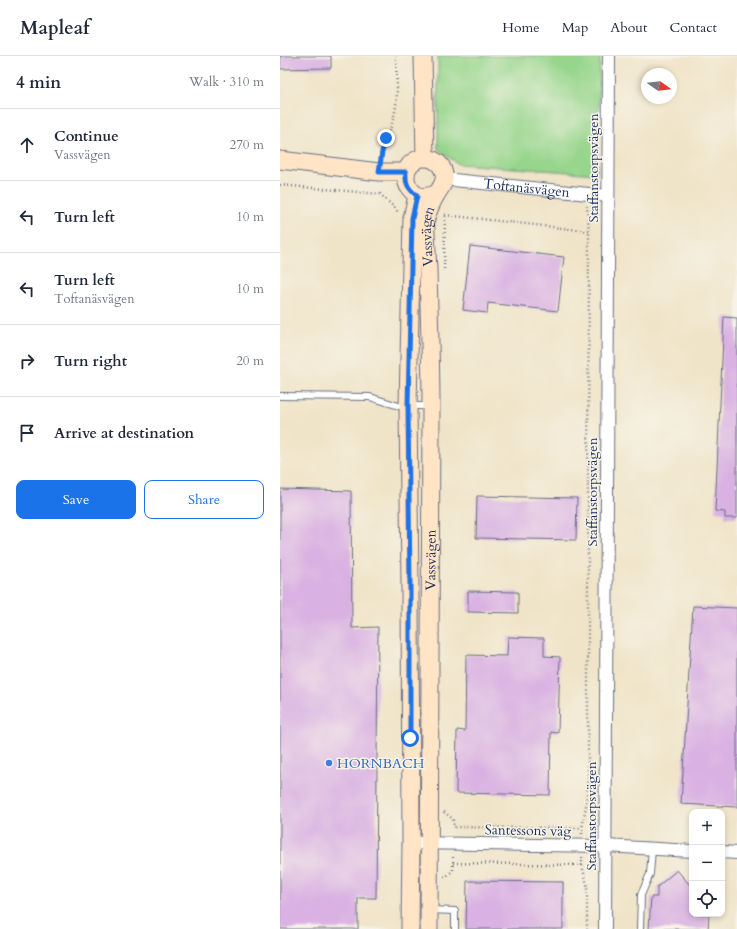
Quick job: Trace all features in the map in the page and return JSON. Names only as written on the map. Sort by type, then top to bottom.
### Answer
[{"type":"street","points":[[423,56],[425,158]]},
{"type":"street","name":"Staffanstorpsvägen","points":[[605,929],[609,56]]},
{"type":"street","points":[[425,158],[433,159],[441,166],[444,172],[443,185],[436,194],[417,196],[408,186],[406,172],[415,160],[425,158]]},
{"type":"street","points":[[280,160],[379,172],[406,172]]},
{"type":"street","name":"Toftanäsvägen","points":[[444,179],[608,196]]},
{"type":"street","name":"Vassvägen","points":[[429,929],[431,357],[426,218],[436,194]]},
{"type":"street","name":"Vassvägen","points":[[410,929],[411,843],[408,406],[412,218],[417,196]]},
{"type":"street","name":"Santessons väg","points":[[411,843],[606,846],[689,851]]},
{"type":"street","points":[[725,852],[737,853]]},
{"type":"lane","points":[[280,396],[370,397],[399,406],[431,406]]},
{"type":"lane","points":[[640,929],[641,895],[650,874],[652,849]]},
{"type":"lane","points":[[429,910],[455,910],[455,929]]},
{"type":"path","points":[[280,185],[380,194],[379,172],[382,152],[394,117],[397,103],[396,56]]},
{"type":"path","points":[[586,193],[589,231],[588,784],[582,828],[582,865],[588,885],[587,929]]},
{"type":"path","points":[[426,218],[445,215],[589,231]]},
{"type":"path","points":[[429,809],[442,809],[453,819],[454,827],[582,828]]},
{"type":"path","points":[[453,863],[582,865]]},
{"type":"green space","points":[[438,56],[600,56],[597,174],[458,164],[438,149]]},
{"type":"building","points":[[280,56],[331,56],[331,68],[280,69]]},
{"type":"building","points":[[470,246],[564,257],[558,311],[488,303],[487,313],[463,310]]},
{"type":"building","points":[[724,317],[737,318],[737,518],[725,518],[725,512],[715,511]]},
{"type":"building","name":"HORNBACH","points":[[280,489],[351,491],[352,628],[378,627],[376,898],[358,898],[358,929],[280,929]]},
{"type":"building","points":[[477,496],[577,498],[576,540],[476,538]]},
{"type":"building","points":[[468,591],[518,592],[518,613],[468,612]]},
{"type":"building","points":[[693,606],[737,608],[737,807],[681,804]]},
{"type":"building","points":[[508,637],[544,638],[544,656],[560,657],[558,733],[551,732],[550,795],[456,793],[457,730],[465,731],[466,655],[507,656]]},
{"type":"building","points":[[677,870],[689,884],[689,917],[709,917],[708,929],[649,929],[651,897],[657,897],[657,887]]},
{"type":"building","points":[[467,881],[563,882],[563,929],[466,929]]},
{"type":"place","name":"HORNBACH","points":[[329,763]]},
{"type":"route","points":[[386,138],[379,172],[406,172],[408,186],[417,196],[412,218],[408,406],[410,738]]}]
